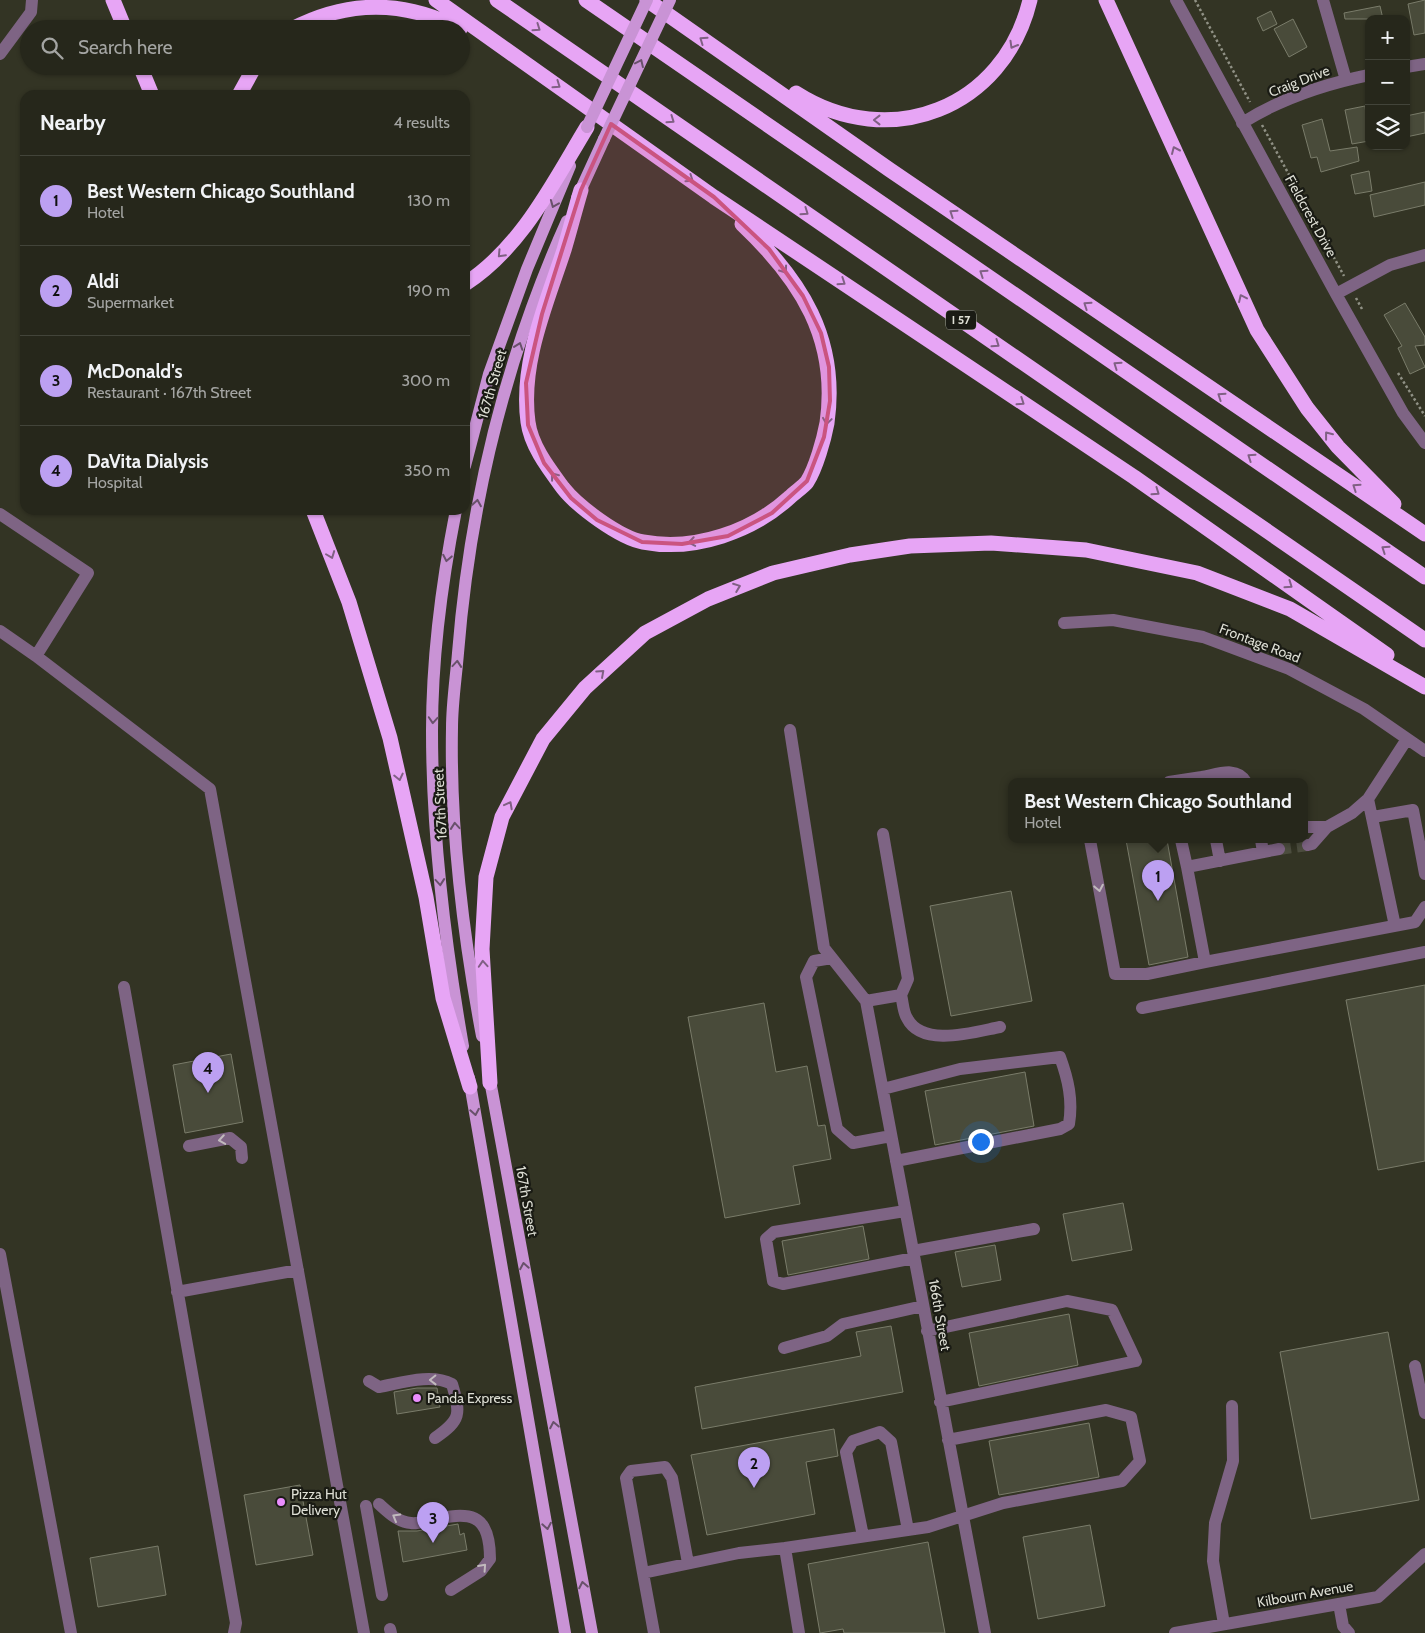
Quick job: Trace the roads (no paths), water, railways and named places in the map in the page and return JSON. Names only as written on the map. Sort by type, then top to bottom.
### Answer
[{"type":"highway","points":[[113,0],[121,20]]},
{"type":"highway","points":[[436,0],[464,20]]},
{"type":"highway","name":"I 57","points":[[497,0],[1425,640]]},
{"type":"highway","points":[[586,0],[1425,577]]},
{"type":"highway","points":[[647,0],[743,68],[1425,532]]},
{"type":"highway","points":[[743,68],[765,73],[812,103],[849,118],[874,121],[917,116],[948,105],[974,89],[991,74],[1017,39],[1026,18],[1030,0]]},
{"type":"highway","points":[[1106,0],[1250,314],[1278,366],[1338,448],[1386,497],[1425,532]]},
{"type":"highway","points":[[309,20],[328,10],[363,2],[407,4],[436,14],[446,20]]},
{"type":"highway","points":[[470,24],[714,197],[1134,477],[1425,683]]},
{"type":"highway","points":[[470,35],[493,50],[517,57]]},
{"type":"highway","points":[[144,75],[150,90]]},
{"type":"highway","points":[[242,90],[250,75]]},
{"type":"highway","points":[[470,280],[495,260],[512,242],[535,212],[587,127]]},
{"type":"highway","points":[[581,190],[542,314],[526,383],[528,425],[544,463],[571,498],[597,520],[642,542],[682,544],[728,536],[772,513],[807,482],[824,437],[830,401],[829,368],[821,333],[803,296],[769,249],[714,197]]},
{"type":"highway","points":[[315,515],[349,602],[390,738],[426,897],[443,998],[470,1087]]},
{"type":"highway","points":[[490,1082],[482,949],[485,886],[502,817],[543,739],[585,688],[645,633],[708,599],[773,573],[850,555],[910,546],[991,543],[1086,550],[1197,573],[1290,609],[1425,687]]},
{"type":"main road","name":"167th Street","points":[[470,447],[489,374],[531,261],[587,127],[647,0]]},
{"type":"main road","name":"167th Street","points":[[592,1633],[490,1082],[461,904],[454,812],[452,727],[464,586],[481,480],[508,377],[545,271],[604,139],[670,0]]},
{"type":"main road","name":"167th Street","points":[[455,515],[442,584],[432,730],[435,818],[442,904],[470,1087],[566,1633]]},
{"type":"street","points":[[25,20],[31,12],[32,0]]},
{"type":"street","name":"Fieldcrest Drive","points":[[1176,0],[1336,294],[1403,413],[1425,444]]},
{"type":"street","points":[[1323,0],[1346,80]]},
{"type":"street","points":[[0,54],[20,27]]},
{"type":"street","points":[[1410,66],[1425,64]]},
{"type":"street","name":"Craig Drive","points":[[1242,123],[1256,114],[1298,95],[1365,76]]},
{"type":"street","points":[[1336,294],[1390,264],[1425,255]]},
{"type":"street","points":[[0,514],[88,573],[36,656]]},
{"type":"street","name":"Frontage Road","points":[[1064,623],[1113,620],[1203,637],[1290,669],[1364,709],[1425,751]]},
{"type":"street","points":[[0,631],[36,656],[210,789],[364,1633]]},
{"type":"street","points":[[790,730],[824,948],[866,1001],[901,995]]},
{"type":"street","points":[[1308,845],[1312,844],[1327,827],[1352,813],[1368,799],[1407,739]]},
{"type":"street","points":[[1207,778],[1233,772],[1242,775],[1244,778]]},
{"type":"street","points":[[1368,799],[1395,926]]},
{"type":"street","points":[[1373,817],[1413,810],[1425,874]]},
{"type":"street","points":[[1308,827],[1327,827]]},
{"type":"street","points":[[883,834],[908,967],[908,979],[901,995],[906,1018],[917,1031],[944,1037],[1000,1027]]},
{"type":"street","points":[[1091,843],[1115,974],[1147,974],[1415,922],[1425,907]]},
{"type":"street","points":[[1182,843],[1205,962]]},
{"type":"street","points":[[1217,843],[1220,860]]},
{"type":"street","points":[[1187,867],[1269,846]]},
{"type":"street","points":[[1142,1008],[1425,952]]},
{"type":"street","points":[[832,958],[814,961],[806,977],[837,1129],[853,1143],[891,1136]]},
{"type":"street","points":[[124,987],[236,1623],[234,1633]]},
{"type":"street","name":"166th Street","points":[[866,1001],[985,1633]]},
{"type":"street","points":[[883,1089],[960,1069],[1060,1056],[1068,1080],[1072,1107],[1069,1124],[1060,1128],[896,1161]]},
{"type":"street","points":[[189,1146],[230,1138],[241,1147],[242,1158]]},
{"type":"street","points":[[905,1211],[774,1232],[766,1239],[772,1281],[783,1284],[1034,1228]]},
{"type":"street","points":[[0,1254],[70,1633]]},
{"type":"street","points":[[178,1292],[298,1270]]},
{"type":"street","points":[[927,1331],[1067,1302],[1112,1310],[1136,1361],[940,1402]]},
{"type":"street","points":[[784,1348],[827,1336],[843,1324],[923,1306]]},
{"type":"street","points":[[1415,1366],[1425,1413]]},
{"type":"street","points":[[369,1381],[379,1387],[432,1379],[443,1380],[452,1384],[457,1416],[452,1426],[435,1438]]},
{"type":"street","points":[[1224,1624],[1213,1561],[1215,1523],[1234,1461],[1232,1406]]},
{"type":"street","points":[[643,1573],[739,1553],[928,1527],[962,1518],[1003,1503],[1122,1481],[1140,1461],[1131,1418],[1106,1410],[948,1440]]},
{"type":"street","points":[[863,1536],[846,1452],[853,1441],[880,1432],[891,1442],[908,1530]]},
{"type":"street","points":[[654,1633],[627,1494],[626,1478],[632,1471],[665,1467],[672,1478],[688,1563]]},
{"type":"street","points":[[379,1504],[396,1519],[412,1524],[457,1515],[474,1516],[482,1522],[486,1531],[490,1559],[481,1571],[451,1590]]},
{"type":"street","points":[[366,1506],[382,1595]]},
{"type":"street","points":[[785,1548],[799,1633]]},
{"type":"street","name":"Kilbourn Avenue","points":[[1175,1633],[1378,1597],[1425,1554]]},
{"type":"street","points":[[1339,1604],[1343,1626],[1348,1633]]},
{"type":"tunnel","points":[[1279,849],[1308,845]]},
{"type":"place","name":"Best Western Chicago Southland","points":[[1158,901]]},
{"type":"place","name":"DaVita Dialysis","points":[[208,1093]]},
{"type":"place","name":"Panda Express","points":[[417,1398]]},
{"type":"place","name":"Aldi","points":[[754,1488]]},
{"type":"place","name":"Pizza Hut Delivery","points":[[281,1502]]},
{"type":"place","name":"McDonald's","points":[[433,1543]]}]
